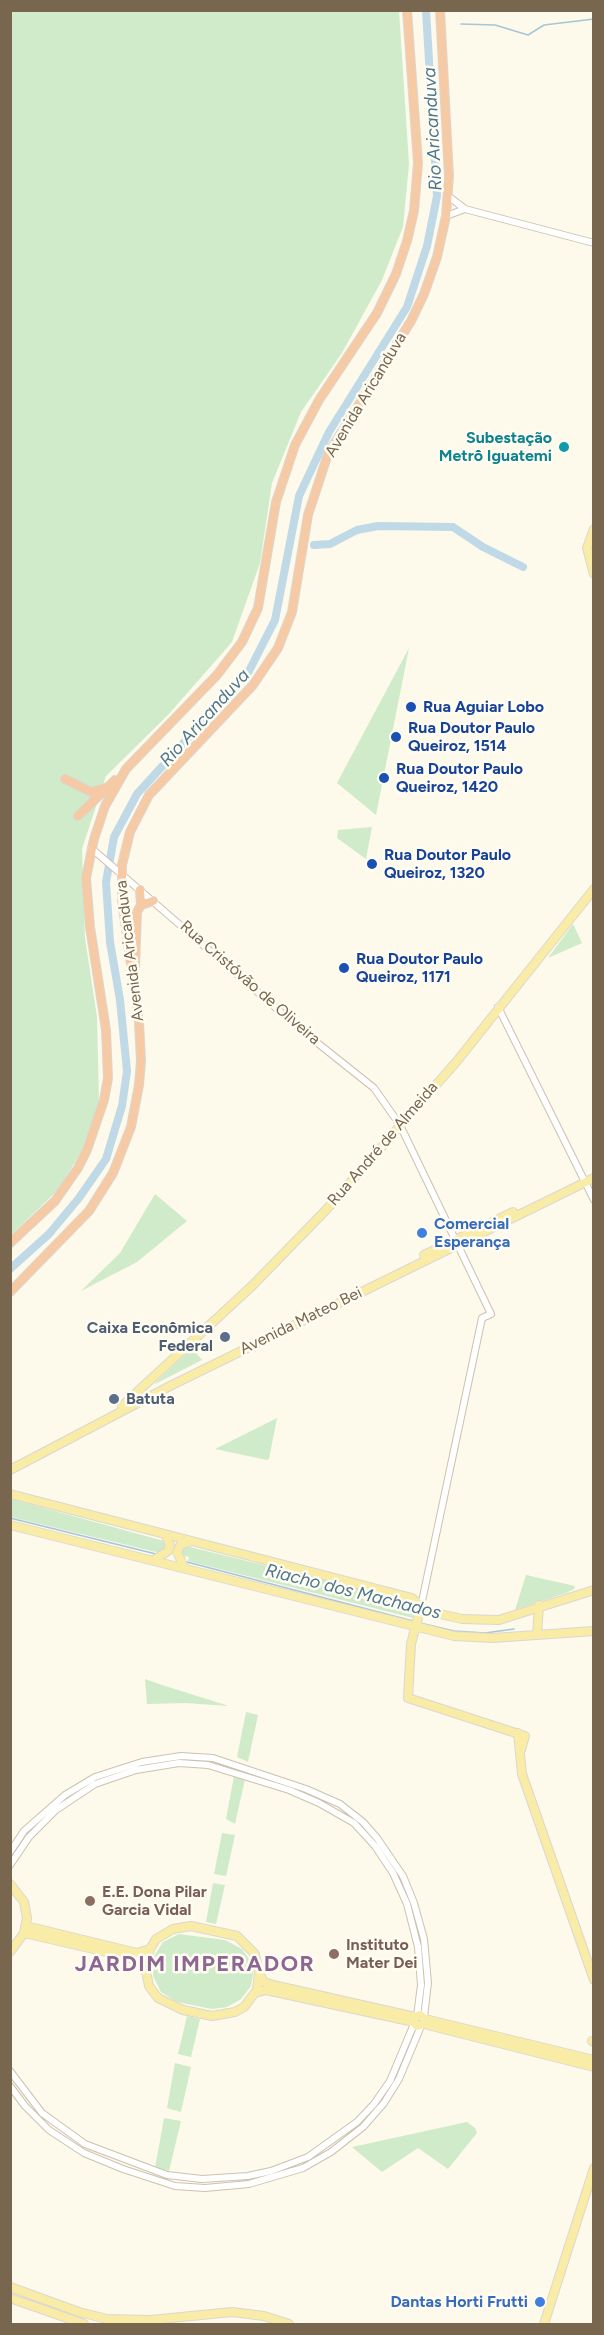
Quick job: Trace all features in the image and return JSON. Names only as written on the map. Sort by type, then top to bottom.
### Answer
[{"type":"highway","name":"Avenida Aricanduva","points":[[10,1244],[55,1201],[78,1168],[87,1150],[104,1100],[108,1078],[106,1030],[87,904],[86,878],[105,807],[126,769],[217,675],[242,642],[258,608],[276,502],[295,445],[319,400],[377,313],[396,274],[414,212],[418,163],[407,10]]},
{"type":"highway","name":"Avenida Aricanduva","points":[[10,1292],[89,1211],[121,1156],[131,1127],[140,1085],[140,1040],[125,934],[121,874],[130,832],[149,795],[253,685],[278,648],[292,612],[308,515],[328,454],[411,321],[424,294],[437,257],[446,216],[450,150],[440,10]]},
{"type":"highway","points":[[78,816],[126,769]]},
{"type":"highway","points":[[65,779],[91,792],[108,787]]},
{"type":"highway","points":[[134,988],[136,916],[141,905],[140,890]]},
{"type":"highway","points":[[141,905],[153,901]]},
{"type":"main road","points":[[594,529],[587,548],[594,574]]},
{"type":"main road","name":"Rua André de Almeida","points":[[122,1406],[261,1277],[326,1209],[457,1061],[594,889]]},
{"type":"main road","name":"Avenida Mateo Bei","points":[[10,1470],[147,1396],[584,1181],[594,1174]]},
{"type":"main road","name":"Avenida Mateo Bei","points":[[584,1181],[594,1178]]},
{"type":"main road","points":[[147,1396],[151,1379]]},
{"type":"main road","name":"Avenida Mateo Bei","points":[[10,1465],[122,1406],[147,1396]]},
{"type":"main road","points":[[12,1494],[412,1598],[418,1617],[411,1644],[408,1698],[522,1734],[520,1765],[594,1980]]},
{"type":"main road","points":[[10,1525],[184,1567],[418,1617],[454,1636],[493,1638],[594,1631]]},
{"type":"main road","points":[[154,1560],[168,1551],[170,1546],[166,1535]]},
{"type":"main road","points":[[184,1567],[178,1559],[178,1549],[182,1543],[190,1542]]},
{"type":"main road","points":[[418,1617],[431,1612],[482,1621],[499,1620],[539,1605],[594,1590]]},
{"type":"main road","points":[[537,1635],[539,1605]]},
{"type":"main road","points":[[10,1884],[24,1902],[25,1930],[10,1952]]},
{"type":"main road","points":[[259,1973],[255,1993],[244,2007],[236,2012],[216,2016],[176,2008],[158,1998],[149,1986],[146,1971],[150,1949],[164,1933],[180,1927],[227,1932],[237,1936],[252,1949],[264,1982],[594,2067]]},
{"type":"main road","points":[[25,1930],[137,1953],[150,1949]]},
{"type":"main road","points":[[25,1930],[128,1957],[138,1961],[146,1971]]},
{"type":"main road","points":[[255,1993],[266,1990],[594,2060]]},
{"type":"main road","points":[[544,2325],[594,2168]]},
{"type":"main road","points":[[10,2287],[79,2312],[107,2319],[178,2321],[210,2313],[251,2313],[289,2325]]},
{"type":"main road","points":[[10,2298],[84,2325]]},
{"type":"street","points":[[448,196],[465,209],[594,243]]},
{"type":"street","points":[[446,216],[465,209]]},
{"type":"street","name":"Rua Cristóvão de Oliveira","points":[[94,850],[305,1033],[366,1080],[382,1098],[400,1125],[491,1314],[482,1318],[418,1617]]},
{"type":"street","points":[[498,1007],[594,1200]]},
{"type":"street","points":[[10,1852],[24,1831],[64,1795],[95,1777],[142,1762],[181,1756],[213,1758],[306,1789],[340,1804],[363,1822],[403,1876],[414,1903],[424,1939],[428,1983],[405,2067],[384,2103],[363,2127],[331,2152],[303,2168],[276,2178],[237,2186],[201,2187],[175,2186],[149,2178],[84,2153],[68,2143],[35,2118],[10,2086]]},
{"type":"street","points":[[10,1865],[29,1837],[56,1810],[95,1784],[136,1770],[179,1763],[208,1765],[289,1790],[320,1803],[354,1823],[375,1846],[393,1872],[407,1904],[418,1947],[421,1984],[419,2021],[396,2070],[374,2104],[345,2133],[321,2149],[281,2168],[248,2176],[202,2179],[172,2175],[131,2163],[78,2140],[42,2113],[10,2071]]},
{"type":"street","points":[[172,2175],[175,2186]]},
{"type":"street","points":[[200,2196],[201,2187]]},
{"type":"green space","points":[[11,11],[399,11],[409,164],[403,227],[382,280],[342,353],[301,412],[272,483],[260,563],[232,642],[168,715],[106,776],[82,849],[85,938],[97,1017],[99,1103],[81,1152],[59,1189],[11,1235]]},
{"type":"green space","points":[[409,648],[376,815],[337,783]]},
{"type":"green space","points":[[372,827],[366,859],[337,838],[338,830]]},
{"type":"green space","points":[[573,924],[582,943],[548,958]]},
{"type":"green space","points":[[155,1194],[187,1221],[137,1262],[81,1291],[120,1253]]},
{"type":"green space","points":[[192,1348],[202,1360],[155,1384],[155,1383]]},
{"type":"green space","points":[[277,1418],[267,1460],[215,1449]]},
{"type":"green space","points":[[11,1499],[164,1541],[167,1545],[164,1554],[11,1517]]},
{"type":"green space","points":[[186,1546],[414,1602],[416,1608],[413,1618],[188,1561],[189,1557],[179,1555],[182,1547]]},
{"type":"green space","points":[[526,1575],[575,1586],[566,1593],[515,1610]]},
{"type":"green space","points":[[145,1679],[229,1706],[185,1703],[147,1704]]},
{"type":"green space","points":[[246,1712],[258,1715],[248,1762],[237,1757]]},
{"type":"green space","points":[[234,1776],[245,1779],[235,1824],[226,1819]]},
{"type":"green space","points":[[222,1833],[235,1835],[226,1876],[214,1874]]},
{"type":"green space","points":[[213,1883],[225,1885],[216,1924],[206,1922]]},
{"type":"green space","points":[[179,1934],[225,1940],[242,1949],[251,1962],[253,1974],[251,1986],[241,1999],[227,2007],[212,2009],[177,2002],[161,1992],[153,1976],[154,1956],[163,1942]]},
{"type":"green space","points":[[187,2016],[200,2019],[191,2057],[178,2054]]},
{"type":"green space","points":[[175,2063],[191,2067],[181,2112],[167,2108]]},
{"type":"green space","points":[[164,2118],[181,2121],[169,2171],[155,2168]]},
{"type":"green space","points":[[467,2122],[475,2128],[477,2133],[448,2169],[418,2148],[382,2172],[352,2147]]},
{"type":"waterway","name":"Rio Aricanduva","points":[[10,1269],[49,1234],[79,1198],[106,1159],[122,1106],[127,1071],[120,1000],[110,942],[106,882],[114,837],[137,794],[249,671],[275,620],[299,496],[329,432],[407,307],[427,246],[437,196],[426,10]]},
{"type":"waterway","points":[[461,24],[495,25],[528,35],[544,25],[594,19]]},
{"type":"waterway","points":[[314,545],[330,544],[357,530],[378,526],[453,527],[483,547],[523,567]]},
{"type":"waterway","name":"Riacho dos Machados","points":[[10,1518],[156,1554]]},
{"type":"waterway","name":"Riacho dos Machados","points":[[187,1562],[413,1621]]},
{"type":"waterway","name":"Riacho dos Machados","points":[[420,1623],[454,1631],[485,1633],[514,1629]]},
{"type":"place","name":"Subestação Metrô Iguatemi","points":[[564,447]]},
{"type":"place","name":"Rua Aguiar Lobo","points":[[411,707]]},
{"type":"place","name":"Rua Doutor Paulo Queiroz, 1514","points":[[396,737]]},
{"type":"place","name":"Rua Doutor Paulo Queiroz, 1420","points":[[384,778]]},
{"type":"place","name":"Rua Doutor Paulo Queiroz, 1320","points":[[372,864]]},
{"type":"place","name":"Rua Doutor Paulo Queiroz, 1171","points":[[344,968]]},
{"type":"place","name":"Comercial Esperança","points":[[422,1233]]},
{"type":"place","name":"Caixa Econômica Federal","points":[[225,1337]]},
{"type":"place","name":"Batuta","points":[[114,1399]]},
{"type":"place","name":"E.E. Dona Pilar Garcia Vidal","points":[[90,1901]]},
{"type":"place","name":"Instituto Mater Dei","points":[[334,1954]]},
{"type":"place","name":"Dantas Horti Frutti","points":[[540,2302]]},
{"type":"district","name":"JARDIM IMPERADOR","points":[[195,1965]]}]
